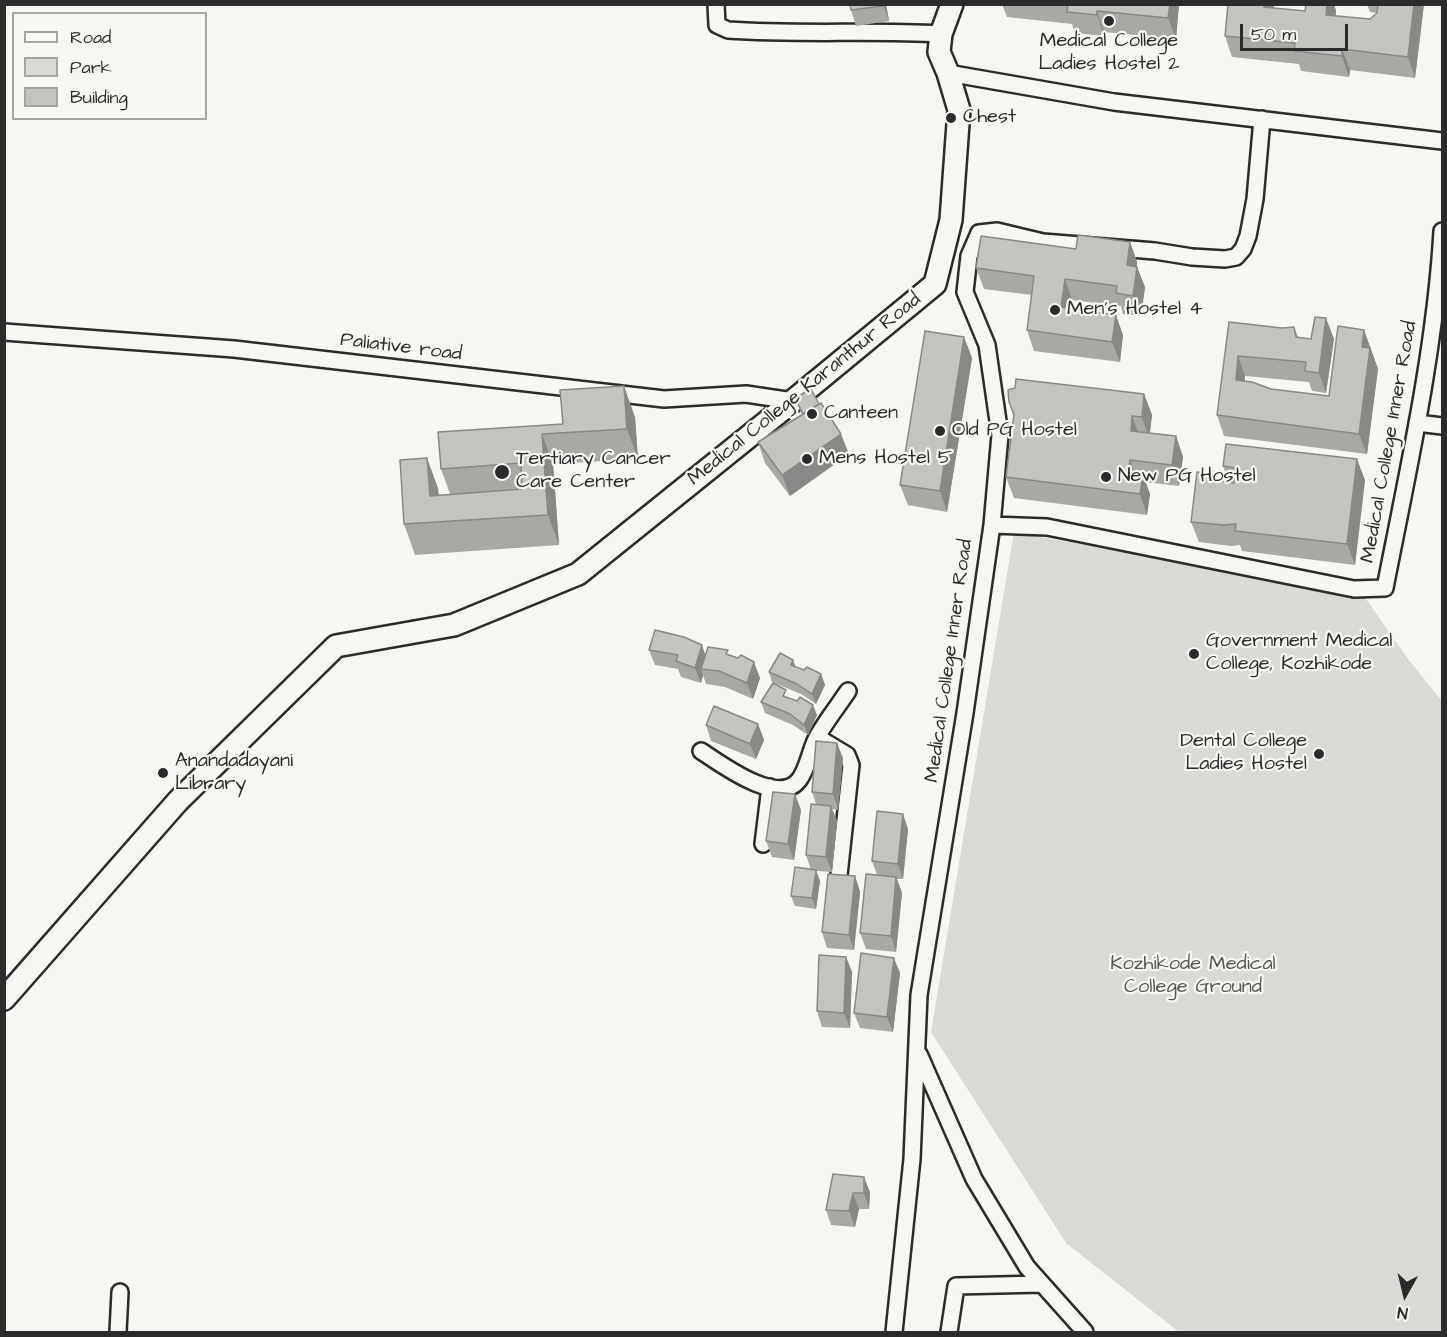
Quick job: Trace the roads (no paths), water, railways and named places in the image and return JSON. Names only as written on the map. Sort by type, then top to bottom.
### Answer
[{"type":"main road","name":"Medical College Karanthur Road","points":[[4,999],[178,801],[336,646],[454,625],[578,574],[935,284],[951,220],[959,111],[939,52],[940,34],[952,4]]},
{"type":"street","points":[[716,4],[717,25],[728,30],[890,31],[940,34]]},
{"type":"street","points":[[948,74],[1071,96],[1443,141]]},
{"type":"street","points":[[992,525],[1000,435],[987,345],[965,292],[969,256],[979,233],[997,231],[1042,242],[1155,250],[1192,257],[1225,259],[1236,257],[1243,249],[1248,236],[1256,199],[1262,119]]},
{"type":"street","name":"Medical College Inner Road","points":[[1085,1332],[1027,1267],[974,1179],[916,1048],[919,995],[929,926],[965,713],[992,525],[1047,527],[1354,589],[1385,588],[1417,423],[1441,276],[1443,231]]},
{"type":"street","name":"Paliative road","points":[[4,332],[234,349],[664,399],[746,394],[793,401]]},
{"type":"street","points":[[1417,423],[1443,426]]},
{"type":"street","points":[[700,751],[741,777],[778,789],[793,787],[801,778],[817,738],[848,691]]},
{"type":"street","points":[[817,738],[847,755],[851,765],[839,875]]},
{"type":"street","points":[[763,844],[770,787]]},
{"type":"street","points":[[894,1332],[912,1159],[916,1048]]},
{"type":"street","points":[[949,1332],[956,1286],[1041,1284]]},
{"type":"street","points":[[118,1332],[120,1292]]},
{"type":"place","name":"Medical College Ladies Hostel 2","points":[[1109,21]]},
{"type":"place","name":"Chest","points":[[951,118]]},
{"type":"place","name":"Men's Hostel 4","points":[[1055,310]]},
{"type":"place","name":"Canteen","points":[[812,414]]},
{"type":"place","name":"Old PG Hostel","points":[[940,431]]},
{"type":"place","name":"Mens Hostel 5","points":[[807,459]]},
{"type":"place","name":"Tertiary Cancer Care Center","points":[[502,472]]},
{"type":"place","name":"New PG Hostel","points":[[1106,477]]},
{"type":"place","name":"Government Medical College, Kozhikode","points":[[1194,654]]},
{"type":"place","name":"Dental College Ladies Hostel","points":[[1319,754]]},
{"type":"place","name":"Anandadayani Library","points":[[163,773]]},
{"type":"park label","name":"Kozhikode Medical College Ground","points":[[1193,976]]}]
